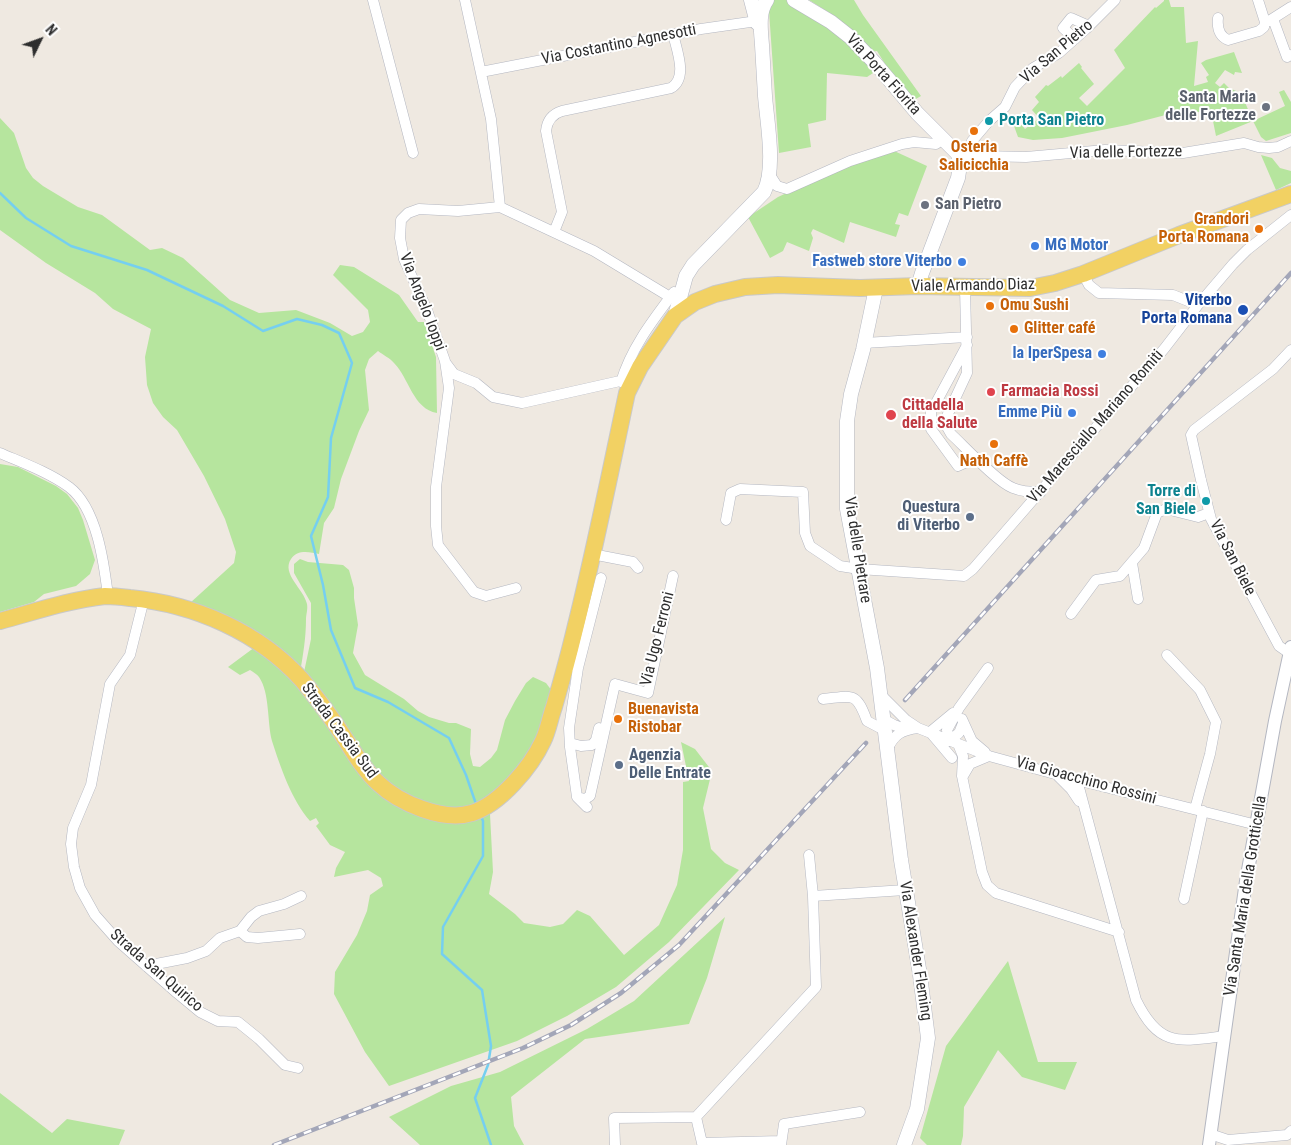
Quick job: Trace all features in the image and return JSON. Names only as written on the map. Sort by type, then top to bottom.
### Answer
[{"type":"main road","points":[[751,0],[761,38]]},
{"type":"main road","points":[[675,316],[686,276],[693,265],[764,192],[770,175],[761,38],[761,11],[767,0]]},
{"type":"main road","name":"Via Porta Fiorita","points":[[794,0],[831,22],[850,37],[875,63],[916,113],[943,139],[963,154]]},
{"type":"main road","points":[[918,286],[958,178],[963,154]]},
{"type":"main road","name":"Viale Armando Diaz","points":[[675,316],[695,302],[715,294],[762,285],[876,288],[918,286],[1030,288],[1055,283],[1083,274],[1179,235],[1291,194]]},
{"type":"main road","points":[[686,276],[690,286],[697,292],[706,295],[715,294]]},
{"type":"main road","name":"Via delle Pietrare","points":[[876,288],[851,394],[847,421],[847,509],[881,695],[887,753]]},
{"type":"main road","name":"Strada Cassia Sud","points":[[0,621],[85,599],[108,596],[144,599],[171,604],[235,628],[279,658],[301,680],[340,730],[367,772],[379,785],[411,805],[426,810],[454,815],[470,814],[485,806],[525,772],[544,739],[572,666],[626,384],[675,316]]},
{"type":"main road","name":"Via Alexander Fleming","points":[[887,753],[905,890],[920,975],[928,1038],[917,1108],[904,1145]]},
{"type":"street","points":[[373,0],[413,153]]},
{"type":"street","points":[[465,0],[491,120],[500,207],[594,251],[670,297]]},
{"type":"street","name":"Via San Pietro","points":[[963,154],[989,121],[1005,107],[1015,87],[1033,68],[1059,53],[1115,0]]},
{"type":"street","points":[[1258,0],[1287,57],[1291,55]]},
{"type":"street","points":[[1218,18],[1217,25],[1223,38],[1228,40],[1259,31],[1269,20],[1291,8]]},
{"type":"street","points":[[1075,39],[1063,28],[1071,18],[1089,26]]},
{"type":"street","name":"Via Costantino Agnesotti","points":[[481,72],[674,34],[757,21]]},
{"type":"street","points":[[554,232],[562,212],[546,131],[550,119],[562,111],[671,88],[676,85],[680,79],[681,72],[674,34]]},
{"type":"street","points":[[770,175],[777,186],[787,189],[850,161],[902,144],[914,142],[936,144],[943,139]]},
{"type":"street","name":"Via delle Fortezze","points":[[963,154],[1026,157],[1105,150],[1183,152],[1244,144],[1269,148],[1278,147],[1291,141]]},
{"type":"street","name":"Via Angelo Ioppi","points":[[500,207],[458,211],[419,209],[408,213],[401,220],[400,238],[404,259],[427,310],[444,361],[449,388],[436,487],[438,546],[474,592],[486,596],[516,588]]},
{"type":"street","name":"Via Maresciallo Mariano Romiti","points":[[859,570],[964,576],[973,569],[1164,349],[1198,305],[1247,250],[1291,215]]},
{"type":"street","points":[[1083,274],[1088,285],[1099,293],[1174,295],[1198,305]]},
{"type":"street","points":[[444,361],[454,374],[476,383],[493,397],[522,403],[626,384],[634,349],[686,276]]},
{"type":"street","points":[[965,288],[968,373],[947,416],[947,427],[951,434],[976,458],[1011,488],[1022,491],[1041,492]]},
{"type":"street","points":[[864,343],[967,341]]},
{"type":"street","points":[[967,341],[930,412],[931,429],[958,466],[976,458]]},
{"type":"street","name":"Via San Biele","points":[[1290,650],[1279,646],[1211,519],[1191,435],[1194,430],[1272,369],[1291,350]]},
{"type":"street","points":[[0,453],[50,475],[70,488],[84,505],[96,536],[104,568],[108,596]]},
{"type":"street","points":[[726,520],[731,493],[740,489],[803,492],[805,533],[810,546],[840,566],[859,570]]},
{"type":"street","points":[[1071,614],[1096,580],[1120,576],[1132,563],[1144,548],[1157,513],[1166,509],[1198,517],[1210,513]]},
{"type":"street","points":[[592,554],[632,562],[638,568]]},
{"type":"street","points":[[1132,563],[1138,599]]},
{"type":"street","name":"Via Ugo Ferroni","points":[[577,797],[585,799],[590,796],[615,684],[648,692],[673,576]]},
{"type":"street","points":[[587,807],[577,797],[570,742],[572,666],[602,578]]},
{"type":"street","name":"Strada San Quirico","points":[[144,599],[130,655],[110,684],[91,785],[73,828],[71,844],[74,868],[80,888],[96,915],[118,941],[176,993],[200,1012],[218,1021],[238,1022],[259,1039],[284,1065],[298,1068]]},
{"type":"street","name":"Via Santa Maria della Grotticella","points":[[1210,1140],[1246,881],[1287,681],[1290,650]]},
{"type":"street","points":[[1167,655],[1200,690],[1216,722],[1184,899]]},
{"type":"street","points":[[988,668],[959,708],[947,730],[963,756],[962,776],[982,872],[987,885],[996,893],[1119,932]]},
{"type":"street","points":[[881,695],[906,725]]},
{"type":"street","points":[[823,699],[856,698],[867,721],[906,725]]},
{"type":"street","points":[[570,742],[582,746],[592,745],[596,740],[605,700]]},
{"type":"street","points":[[959,708],[963,723],[972,740],[989,756],[970,764],[962,776]]},
{"type":"street","points":[[959,708],[930,732],[952,758],[962,776]]},
{"type":"street","points":[[952,758],[953,742],[963,723]]},
{"type":"street","points":[[887,753],[891,740],[906,725]]},
{"type":"street","name":"Via Gioacchino Rossini","points":[[906,725],[930,732],[989,756],[1056,774],[1074,785],[1099,786],[1257,824]]},
{"type":"street","points":[[1074,785],[1083,806],[1119,932],[1136,1000],[1145,1018],[1157,1030],[1171,1039],[1185,1041],[1224,1036]]},
{"type":"street","points":[[1083,806],[1085,799],[1099,786]]},
{"type":"street","points":[[615,1145],[614,1118],[696,1116],[816,987],[813,896],[809,855]]},
{"type":"street","points":[[813,896],[905,890]]},
{"type":"street","points":[[146,966],[187,958],[206,951],[220,938],[240,931],[251,917],[259,912],[284,904],[300,896]]},
{"type":"street","points":[[240,931],[247,937],[258,938],[300,934]]},
{"type":"street","points":[[696,1116],[702,1143],[781,1143],[784,1124],[860,1112]]},
{"type":"street","points":[[1210,1140],[1287,1135],[1291,1131]]},
{"type":"street","points":[[1210,1140],[1219,1145]]},
{"type":"green space","points":[[773,0],[786,0],[829,25],[876,71],[867,77],[827,73],[826,120],[808,124],[811,147],[779,153],[769,11]]},
{"type":"green space","points":[[809,0],[854,0],[921,96],[914,100],[890,72],[877,51],[872,52],[836,17]]},
{"type":"green space","points":[[1164,0],[1169,0],[1171,7],[1184,7],[1186,43],[1198,41],[1194,86],[1208,82],[1206,77],[1209,75],[1201,63],[1234,52],[1242,73],[1235,72],[1234,75],[1225,70],[1215,83],[1220,87],[1224,83],[1229,88],[1241,93],[1253,121],[1216,136],[1211,111],[1181,116],[1181,111],[1127,125],[1062,138],[1033,140],[1018,137],[1014,126],[1019,122],[1025,129],[1039,118],[1032,110],[1039,102],[1035,97],[1046,85],[1048,86],[1061,76],[1062,78],[1079,63],[1094,84],[1079,98],[1087,106],[1125,68],[1114,50]]},
{"type":"green space","points":[[1284,90],[1291,102],[1291,133],[1266,141],[1261,137],[1253,121],[1285,106],[1279,92]]},
{"type":"green space","points":[[0,118],[14,133],[26,168],[33,178],[43,186],[78,207],[102,215],[150,250],[162,248],[183,258],[230,300],[259,313],[296,310],[330,323],[352,336],[363,332],[370,322],[368,310],[333,275],[340,265],[354,267],[399,295],[418,322],[424,322],[436,357],[437,413],[422,406],[399,369],[391,360],[378,351],[369,359],[365,370],[369,410],[341,479],[334,508],[324,523],[319,554],[300,552],[291,559],[289,570],[291,576],[305,598],[307,606],[305,640],[300,673],[190,603],[234,563],[236,552],[225,519],[204,476],[177,430],[163,417],[153,403],[147,385],[145,357],[151,329],[113,309],[95,293],[46,263],[0,230]]},
{"type":"green space","points":[[892,150],[927,166],[908,216],[899,213],[895,224],[900,225],[896,237],[850,222],[844,243],[813,229],[811,233],[813,238],[809,251],[787,242],[783,251],[770,258],[748,217],[778,197],[851,163]]},
{"type":"green space","points":[[1261,155],[1272,158],[1280,168],[1291,171],[1291,183],[1276,190]]},
{"type":"green space","points":[[0,464],[18,467],[56,486],[67,494],[78,508],[95,560],[90,574],[76,586],[44,594],[34,602],[0,612]]},
{"type":"green space","points":[[300,559],[308,562],[343,565],[349,570],[354,588],[358,625],[353,653],[365,675],[429,717],[449,723],[456,723],[471,729],[470,754],[473,766],[480,767],[497,750],[505,720],[526,683],[533,677],[546,683],[552,691],[538,737],[528,755],[507,780],[473,806],[454,808],[426,804],[382,782],[303,677],[311,639],[311,603],[294,573],[294,564]]},
{"type":"green space","points":[[255,647],[297,683],[393,801],[488,812],[490,814],[493,872],[489,894],[524,923],[550,927],[563,924],[577,910],[590,916],[624,955],[659,925],[677,885],[683,850],[683,782],[689,781],[681,742],[695,749],[712,771],[703,808],[711,849],[725,863],[739,870],[669,942],[616,987],[567,1016],[517,1041],[389,1086],[365,1052],[334,994],[335,972],[357,935],[367,911],[370,895],[383,886],[381,878],[368,870],[334,877],[336,868],[345,852],[330,845],[316,826],[319,823],[316,818],[310,821],[292,793],[272,741],[267,699],[263,684],[258,676],[250,670],[240,675],[228,667]]},
{"type":"green space","points":[[725,917],[707,978],[689,1024],[585,1039],[511,1097],[514,1126],[524,1145],[420,1145],[389,1117],[451,1086],[500,1072],[587,1029],[634,1001]]},
{"type":"green space","points":[[1008,961],[1038,1062],[1077,1062],[1065,1090],[1022,1077],[998,1050],[964,1107],[961,1145],[927,1145],[920,1138],[946,1046]]},
{"type":"green space","points":[[0,1093],[52,1133],[67,1119],[125,1130],[119,1145],[0,1145]]},
{"type":"waterway","points":[[0,193],[26,218],[71,246],[147,270],[223,306],[263,331],[297,319],[322,325],[339,333],[352,363],[331,438],[328,497],[311,536],[323,585],[331,630],[355,688],[388,702],[449,738],[466,775],[476,804]]},
{"type":"waterway","points":[[481,816],[483,821],[483,856],[443,927],[442,954],[482,990],[491,1046],[488,1065],[475,1098],[491,1145]]},
{"type":"railway","points":[[905,700],[1291,273]]},
{"type":"railway","points":[[274,1145],[523,1048],[571,1025],[621,993],[679,945],[866,743]]},
{"type":"place","name":"Santa Maria delle Fortezze","points":[[1266,107]]},
{"type":"place","name":"Porta San Pietro","points":[[989,121]]},
{"type":"place","name":"Osteria Salicicchia","points":[[974,131]]},
{"type":"place","name":"San Pietro","points":[[925,205]]},
{"type":"place","name":"Grandori Porta Romana","points":[[1259,229]]},
{"type":"place","name":"MG Motor","points":[[1035,246]]},
{"type":"place","name":"Fastweb store Viterbo","points":[[962,262]]},
{"type":"place","name":"Omu Sushi","points":[[990,306]]},
{"type":"place","name":"Viterbo Porta Romana","points":[[1243,310]]},
{"type":"place","name":"Glitter café","points":[[1014,329]]},
{"type":"place","name":"la IperSpesa","points":[[1102,354]]},
{"type":"place","name":"Farmacia Rossi","points":[[991,392]]},
{"type":"place","name":"Emme Più","points":[[1072,413]]},
{"type":"place","name":"Cittadella della Salute","points":[[891,415]]},
{"type":"place","name":"Nath Caffè","points":[[994,444]]},
{"type":"place","name":"Torre di San Biele","points":[[1206,501]]},
{"type":"place","name":"Questura di Viterbo","points":[[970,517]]},
{"type":"place","name":"Buenavista Ristobar","points":[[618,719]]},
{"type":"place","name":"Agenzia Delle Entrate","points":[[619,765]]}]
